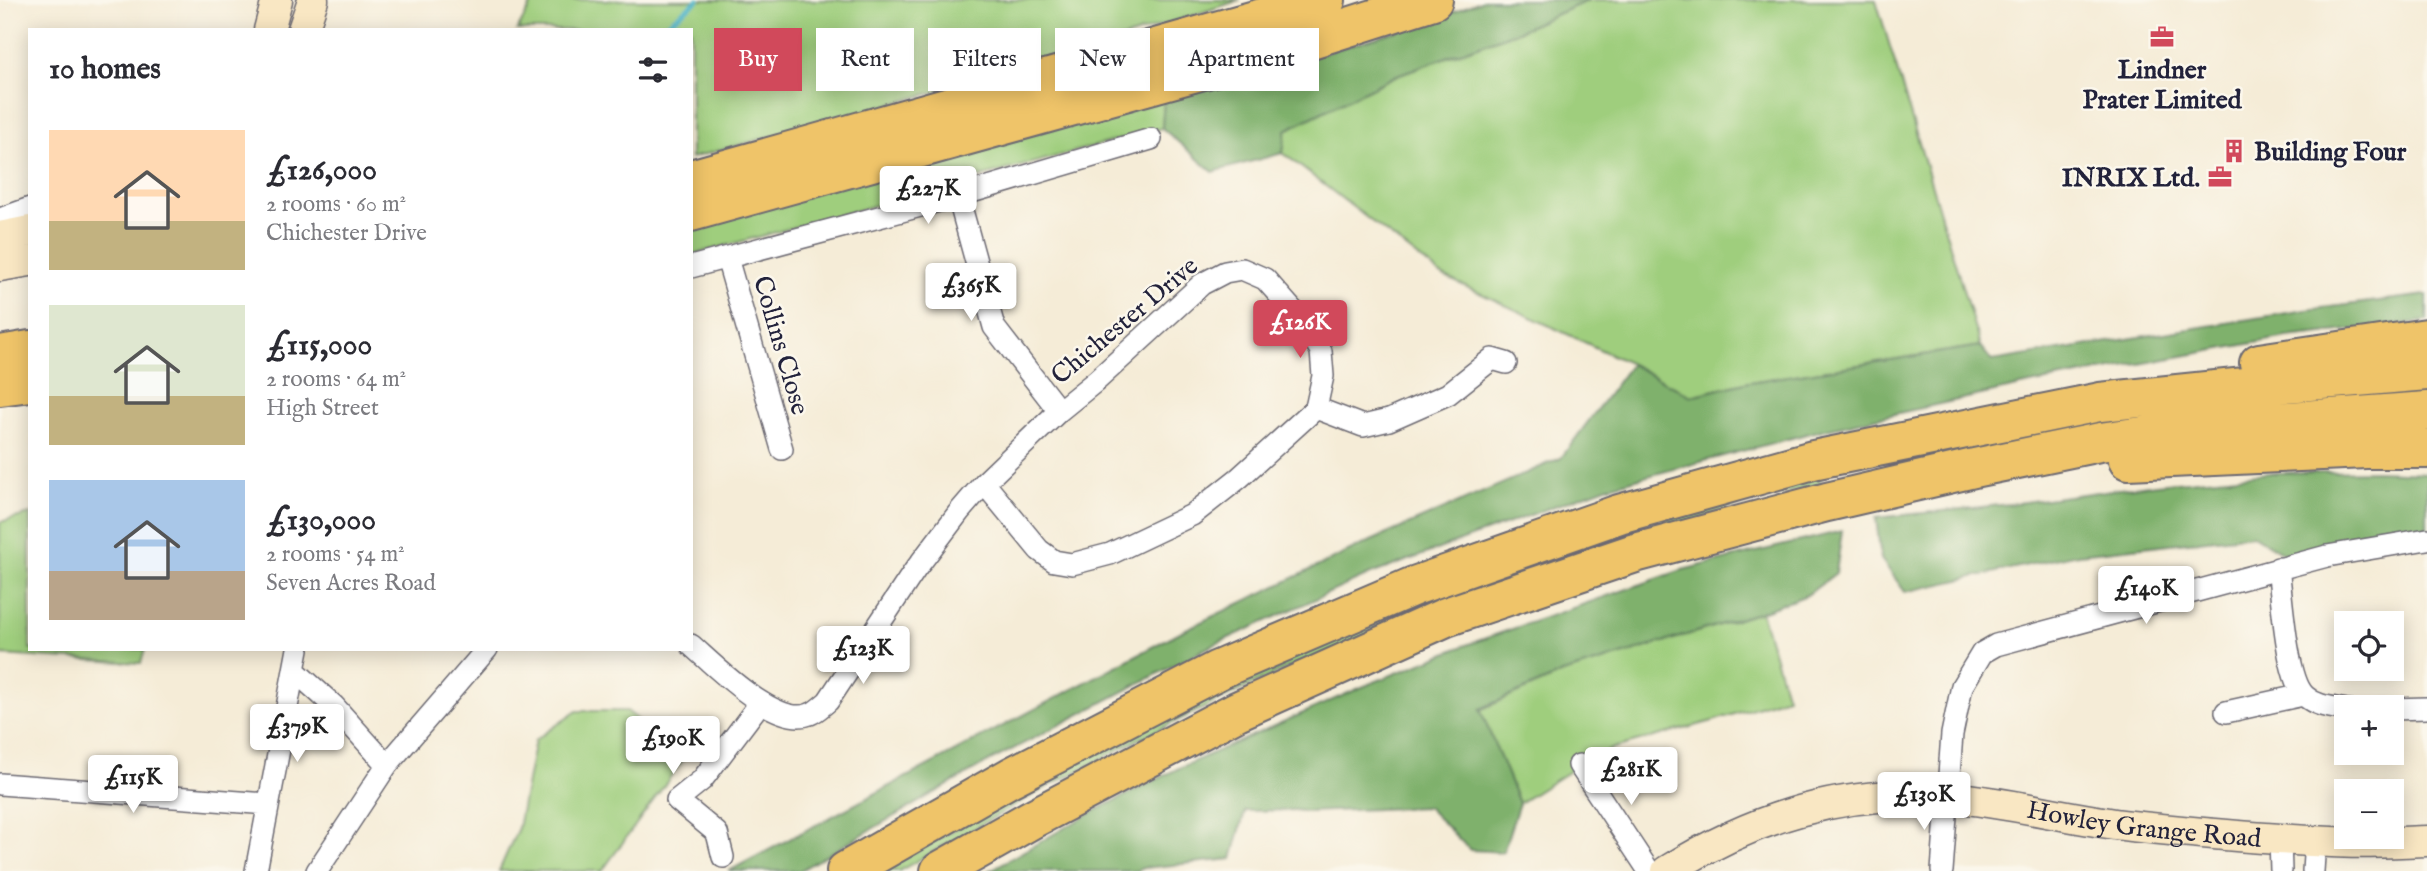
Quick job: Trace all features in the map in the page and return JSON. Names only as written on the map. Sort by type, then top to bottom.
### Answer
[{"type":"highway","points":[[693,178],[1326,0]]},
{"type":"highway","points":[[693,211],[1273,51],[1433,0]]},
{"type":"highway","points":[[846,871],[1011,777],[1218,670],[1414,586],[1619,514],[1813,460],[2100,402],[2248,365],[2427,338]]},
{"type":"highway","points":[[0,355],[28,350]]},
{"type":"highway","points":[[2100,402],[2427,371]]},
{"type":"highway","points":[[0,386],[28,382]]},
{"type":"highway","points":[[940,871],[1032,819],[1237,711],[1446,617],[1634,554],[1827,502],[2101,442],[2207,427],[2427,411]]},
{"type":"highway","points":[[1974,468],[2353,449],[2427,449]]},
{"type":"street","points":[[270,28],[277,0]]},
{"type":"street","points":[[304,28],[313,0]]},
{"type":"street","points":[[693,266],[958,196],[1151,139]]},
{"type":"street","points":[[958,196],[994,327],[1059,411]]},
{"type":"street","points":[[0,219],[28,209]]},
{"type":"street","points":[[0,237],[28,231]]},
{"type":"street","name":"Collins Close","points":[[727,258],[782,449]]},
{"type":"street","points":[[0,265],[28,261]]},
{"type":"street","name":"Chichester Drive","points":[[693,647],[761,702],[785,715],[810,715],[828,701],[915,570],[958,512],[984,483],[1059,411],[1202,284],[1225,272],[1242,269],[1265,279],[1303,322],[1321,351],[1323,376],[1315,408]]},
{"type":"street","points":[[984,483],[1039,550],[1054,561],[1072,564],[1110,554],[1192,515],[1239,478],[1315,408],[1363,426],[1389,421],[1448,394],[1492,359],[1506,363]]},
{"type":"street","points":[[1942,871],[1952,734],[1962,686],[1982,653],[1996,645],[2278,568],[2327,556],[2427,540]]},
{"type":"street","points":[[2278,568],[2285,635],[2293,670],[2303,695],[2319,705],[2334,708]]},
{"type":"street","points":[[320,870],[387,765],[485,651]]},
{"type":"street","points":[[296,660],[387,765]]},
{"type":"street","points":[[256,871],[296,660]]},
{"type":"street","points":[[2226,712],[2303,695]]},
{"type":"street","points":[[723,857],[717,833],[677,800],[702,780],[761,702]]},
{"type":"street","points":[[2404,709],[2427,708]]},
{"type":"street","points":[[1579,765],[1649,871]]},
{"type":"street","points":[[0,784],[268,804]]},
{"type":"street","name":"Howley Grange Road","points":[[1667,871],[1700,851],[1750,827],[1818,806],[1852,798],[1879,796],[1948,797],[2129,826],[2315,841],[2427,841]]},
{"type":"street","points":[[2280,838],[2281,871]]},
{"type":"street","points":[[2313,871],[2315,841]]},
{"type":"green space","points":[[534,0],[1240,0],[1150,29],[1055,28],[1055,60],[1041,63],[1041,28],[928,28],[928,91],[939,91],[693,157],[693,28],[518,28]]},
{"type":"green space","points":[[1483,0],[1589,0],[1516,32],[1397,75],[1286,130],[1283,153],[1213,172],[1162,128],[1164,100],[1194,91],[1319,91],[1319,54],[1424,23]]},
{"type":"green space","points":[[1589,0],[1876,0],[1980,346],[1749,382],[1691,396],[1631,364],[1441,275],[1283,153],[1285,130],[1397,75],[1516,32]]},
{"type":"green space","points":[[1164,100],[1162,128],[693,254],[693,219]]},
{"type":"green space","points":[[2427,295],[2427,321],[2287,337],[2035,383],[1822,430],[1606,487],[1371,574],[1211,646],[992,760],[799,871],[729,871],[1182,631],[1371,541],[1561,458],[1631,364],[1691,396],[1749,382],[1980,346],[1992,361],[2306,310]]},
{"type":"green space","points":[[2269,473],[2427,473],[2427,533],[2289,557],[2253,535],[2078,554],[1905,592],[1881,559],[1876,518]]},
{"type":"green space","points":[[1819,474],[1821,484],[1724,509],[1289,667],[1137,740],[1049,786],[899,871],[881,871],[1112,741],[1300,650],[1532,559]]},
{"type":"green space","points":[[28,515],[28,651],[144,651],[141,663],[0,655],[0,522]]},
{"type":"green space","points":[[1842,531],[1836,573],[1807,595],[1761,612],[1563,673],[1480,709],[1519,803],[1503,852],[1470,850],[1427,807],[1307,812],[1245,811],[1232,859],[1143,868],[1136,871],[989,871],[1089,814],[1179,768],[1362,687],[1466,645],[1682,570]]},
{"type":"green space","points":[[1761,612],[1787,697],[1614,748],[1579,765],[1519,803],[1480,710],[1563,673]]},
{"type":"green space","points":[[577,711],[627,711],[685,757],[602,871],[499,871],[518,828],[535,740]]},
{"type":"waterway","points":[[662,28],[698,0]]},
{"type":"place","name":"Lindner Prater Limited","points":[[2162,37]]},
{"type":"place","name":"Building Four","points":[[2234,151]]},
{"type":"place","name":"INRIX Ltd.","points":[[2220,177]]}]
